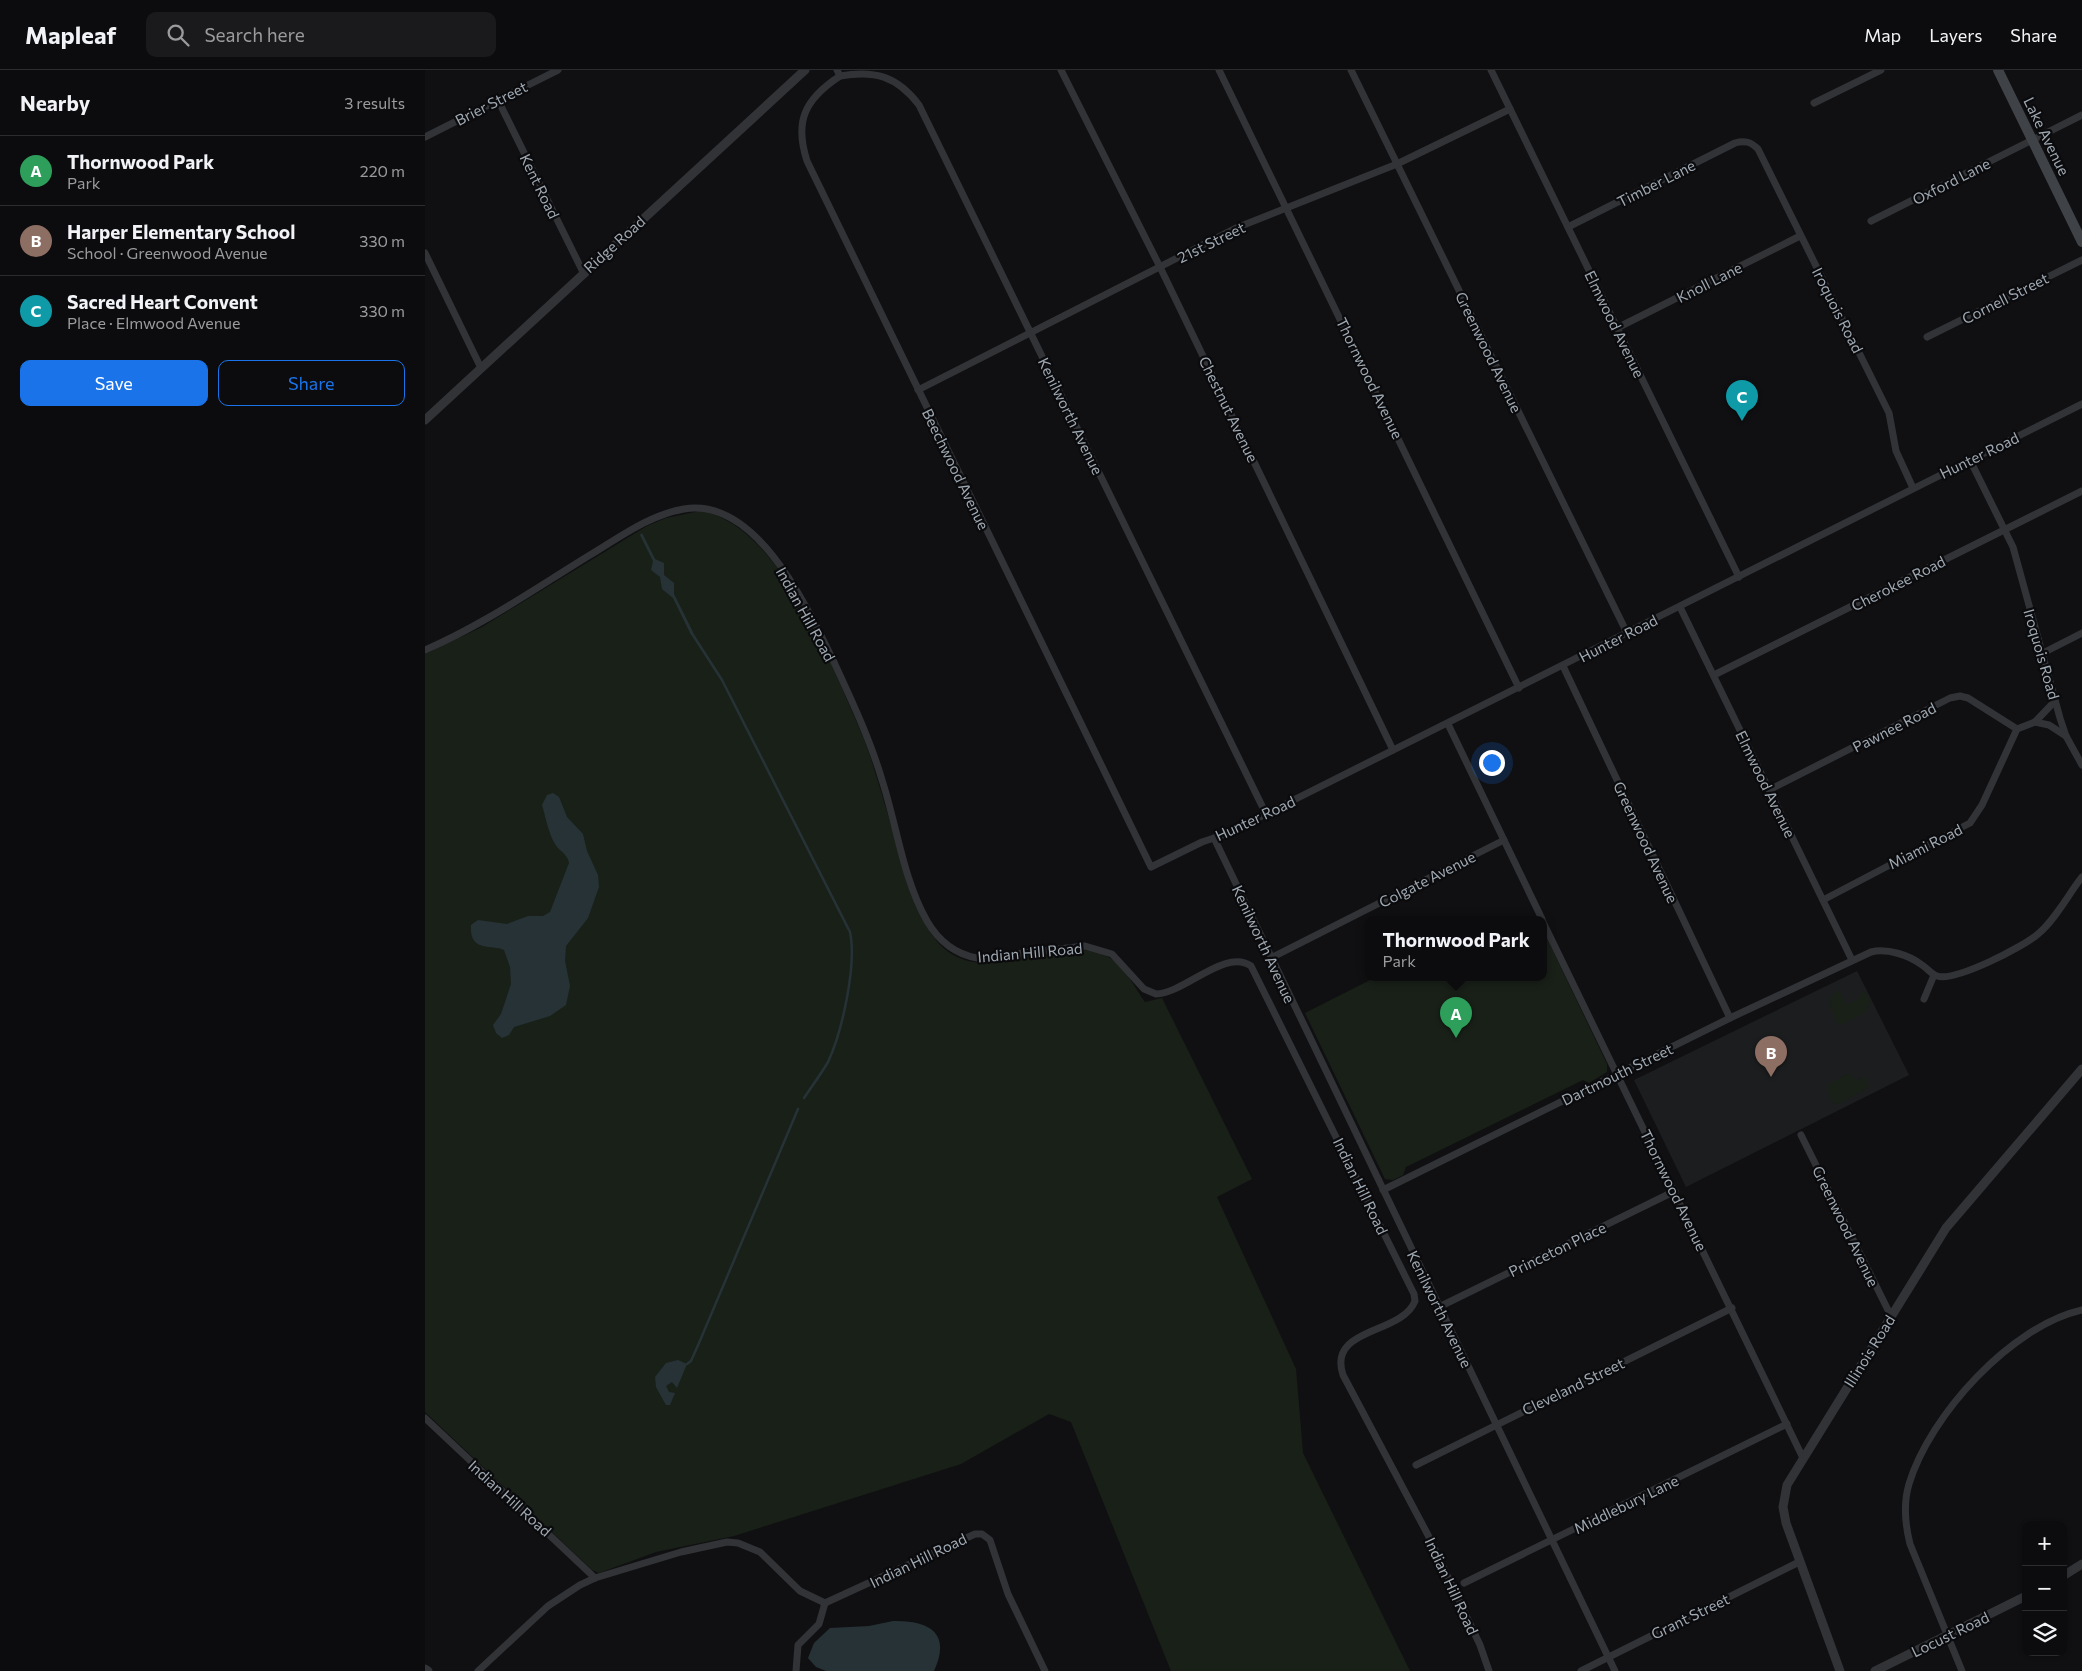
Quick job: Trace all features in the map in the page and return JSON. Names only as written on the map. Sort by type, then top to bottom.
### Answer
[{"type":"main road","name":"Lake Avenue","points":[[1998,70],[2082,242]]},
{"type":"street","name":"Brier Street","points":[[425,137],[557,70]]},
{"type":"street","name":"Ridge Road","points":[[425,420],[583,272],[805,70]]},
{"type":"street","name":"Chestnut Avenue","points":[[1061,70],[1160,267],[1393,750]]},
{"type":"street","name":"Thornwood Avenue","points":[[1219,70],[1288,208],[1519,688]]},
{"type":"street","name":"Greenwood Avenue","points":[[1351,70],[1627,633]]},
{"type":"street","name":"Elmwood Avenue","points":[[1491,70],[1739,577]]},
{"type":"street","points":[[1814,103],[1881,70]]},
{"type":"street","name":"Kenilworth Avenue","points":[[838,73],[865,73],[890,78],[915,99],[1266,814]]},
{"type":"street","name":"Beechwood Avenue","points":[[838,73],[810,103],[802,123],[802,146],[807,161],[1151,867]]},
{"type":"street","name":"Kent Road","points":[[498,100],[583,272]]},
{"type":"street","name":"21st Street","points":[[918,390],[1236,228],[1397,164],[1510,109]]},
{"type":"street","name":"Oxford Lane","points":[[1871,221],[2082,115]]},
{"type":"street","name":"Timber Lane","points":[[1568,227],[1735,143],[1745,142]]},
{"type":"street","name":"Iroquois Road","points":[[1745,142],[1750,142],[1758,149],[1889,413],[1896,451],[1913,488]]},
{"type":"street","name":"Knoll Lane","points":[[1617,328],[1801,236]]},
{"type":"street","points":[[425,253],[481,368]]},
{"type":"street","name":"Cornell Street","points":[[1927,337],[2082,260]]},
{"type":"street","name":"Hunter Road","points":[[1151,867],[1266,814],[1448,724],[2082,404]]},
{"type":"street","name":"Iroquois Road","points":[[1970,460],[2013,547],[2041,654],[2066,736],[2082,765]]},
{"type":"street","name":"Cherokee Road","points":[[1714,675],[2082,491]]},
{"type":"street","name":"Indian Hill Road","points":[[425,650],[466,630],[645,522],[670,512],[684,509],[706,508],[717,512],[739,524],[775,559],[792,583],[817,628],[870,745],[883,780],[918,902],[927,922],[943,942],[960,954],[977,958],[1085,946],[1112,954],[1145,989],[1156,994],[1172,990],[1232,961],[1246,963],[1251,966],[1413,1294],[1415,1301],[1407,1314],[1353,1341],[1342,1353],[1340,1364],[1343,1375],[1427,1535],[1480,1645],[1489,1671]]},
{"type":"street","name":"Elmwood Avenue","points":[[1680,607],[1852,960]]},
{"type":"street","points":[[2041,654],[2082,634]]},
{"type":"street","name":"Greenwood Avenue","points":[[1563,666],[1730,1018]]},
{"type":"street","name":"Pawnee Road","points":[[1769,790],[1951,698],[1960,696],[1968,698],[2017,728]]},
{"type":"street","points":[[2017,728],[2035,722],[2055,701]]},
{"type":"street","points":[[2035,722],[2049,725],[2066,736]]},
{"type":"street","name":"Thornwood Avenue","points":[[1448,724],[1541,916]]},
{"type":"street","name":"Miami Road","points":[[1823,900],[1970,823],[1983,805],[2017,728]]},
{"type":"street","name":"Kenilworth Avenue","points":[[1214,838],[1615,1671]]},
{"type":"street","name":"Colgate Avenue","points":[[1271,958],[1504,840]]},
{"type":"street","points":[[1924,999],[1935,975],[1941,977],[1959,974],[2037,935],[2082,877]]},
{"type":"street","name":"Thornwood Avenue","points":[[1547,928],[1803,1458]]},
{"type":"street","name":"Dartmouth Street","points":[[1383,1190],[1730,1018],[1871,952],[1887,950],[1921,964],[1935,975]]},
{"type":"street","name":"Illinois Road","points":[[1840,1671],[1786,1523],[1783,1496],[1787,1485],[1946,1228],[2082,1069]]},
{"type":"street","name":"Greenwood Avenue","points":[[1801,1135],[1891,1316]]},
{"type":"street","name":"Princeton Place","points":[[1439,1307],[1675,1191]]},
{"type":"street","name":"Cleveland Street","points":[[1416,1465],[1731,1308]]},
{"type":"street","points":[[1962,1671],[1910,1544],[1905,1525],[1908,1485],[1916,1463],[1946,1414],[1977,1376],[2025,1336],[2055,1320],[2082,1310]]},
{"type":"street","name":"Indian Hill Road","points":[[425,1418],[595,1578]]},
{"type":"street","name":"Middlebury Lane","points":[[1465,1583],[1787,1424]]},
{"type":"street","name":"Indian Hill Road","points":[[825,1603],[872,1583],[968,1536],[982,1534],[990,1540],[1009,1594],[1045,1671]]},
{"type":"street","points":[[479,1671],[548,1606],[595,1578],[681,1552],[727,1542],[738,1542],[760,1552],[800,1590],[825,1603],[819,1624],[798,1645],[796,1671]]},
{"type":"street","name":"Grant Street","points":[[1581,1671],[1799,1562]]},
{"type":"street","points":[[2067,1573],[2082,1564]]},
{"type":"street","name":"Locust Road","points":[[1875,1671],[2022,1598]]},
{"type":"shaded area","points":[[700,511],[725,519],[748,535],[769,557],[804,610],[832,664],[865,741],[913,898],[923,920],[941,946],[965,960],[986,963],[1065,949],[1097,952],[1110,958],[1120,967],[1145,1002],[1162,998],[1252,1179],[1217,1197],[1296,1369],[1303,1453],[1410,1671],[1171,1671],[1071,1422],[1049,1414],[961,1464],[734,1536],[656,1552],[599,1573],[592,1570],[425,1412],[425,654],[482,627],[647,526],[666,518]]},
{"type":"shaded area","points":[[642,533],[655,559],[664,563],[664,575],[674,583],[674,594],[693,632],[691,635],[673,598],[662,589],[660,577],[651,570],[653,561],[640,535]]},
{"type":"shaded area","points":[[553,793],[559,797],[567,817],[583,834],[587,851],[598,875],[599,887],[588,918],[566,946],[565,961],[570,986],[566,1005],[550,1016],[514,1027],[509,1035],[502,1038],[496,1033],[493,1025],[501,1014],[511,984],[510,967],[504,950],[477,944],[471,934],[471,925],[478,920],[507,924],[528,916],[543,916],[550,912],[569,863],[567,857],[553,839],[542,805],[547,795]]},
{"type":"shaded area","points":[[1547,938],[1607,1064],[1607,1072],[1589,1083],[1583,1080],[1406,1167],[1403,1175],[1393,1180],[1385,1179],[1305,1013],[1368,981],[1547,981]]},
{"type":"shaded area","points":[[1857,971],[1909,1075],[1686,1187],[1634,1080]]},
{"type":"shaded area","points":[[1839,990],[1847,1005],[1857,1000],[1864,990],[1871,1002],[1865,1013],[1841,1025],[1837,1023],[1829,1003],[1832,995]]},
{"type":"shaded area","points":[[1847,1074],[1852,1075],[1855,1081],[1864,1077],[1869,1087],[1838,1104],[1833,1103],[1827,1089],[1829,1084]]},
{"type":"shaded area","points":[[678,1360],[687,1364],[677,1388],[672,1382],[666,1386],[669,1392],[675,1393],[670,1405],[666,1405],[656,1387],[655,1377],[666,1363]]},
{"type":"shaded area","points":[[893,1621],[917,1623],[927,1626],[934,1631],[940,1647],[939,1658],[934,1671],[826,1671],[816,1667],[808,1658],[814,1643],[830,1628],[869,1626]]},
{"type":"waterway","points":[[691,632],[722,680],[850,932],[852,946],[850,980],[843,1016],[828,1062],[804,1098]]},
{"type":"waterway","points":[[687,1364],[691,1361],[699,1343],[798,1109]]},
{"type":"place","name":"Sacred Heart Convent","points":[[1742,421]]},
{"type":"place","name":"Thornwood Park","points":[[1456,1038]]},
{"type":"place","name":"Harper Elementary School","points":[[1771,1077]]}]
